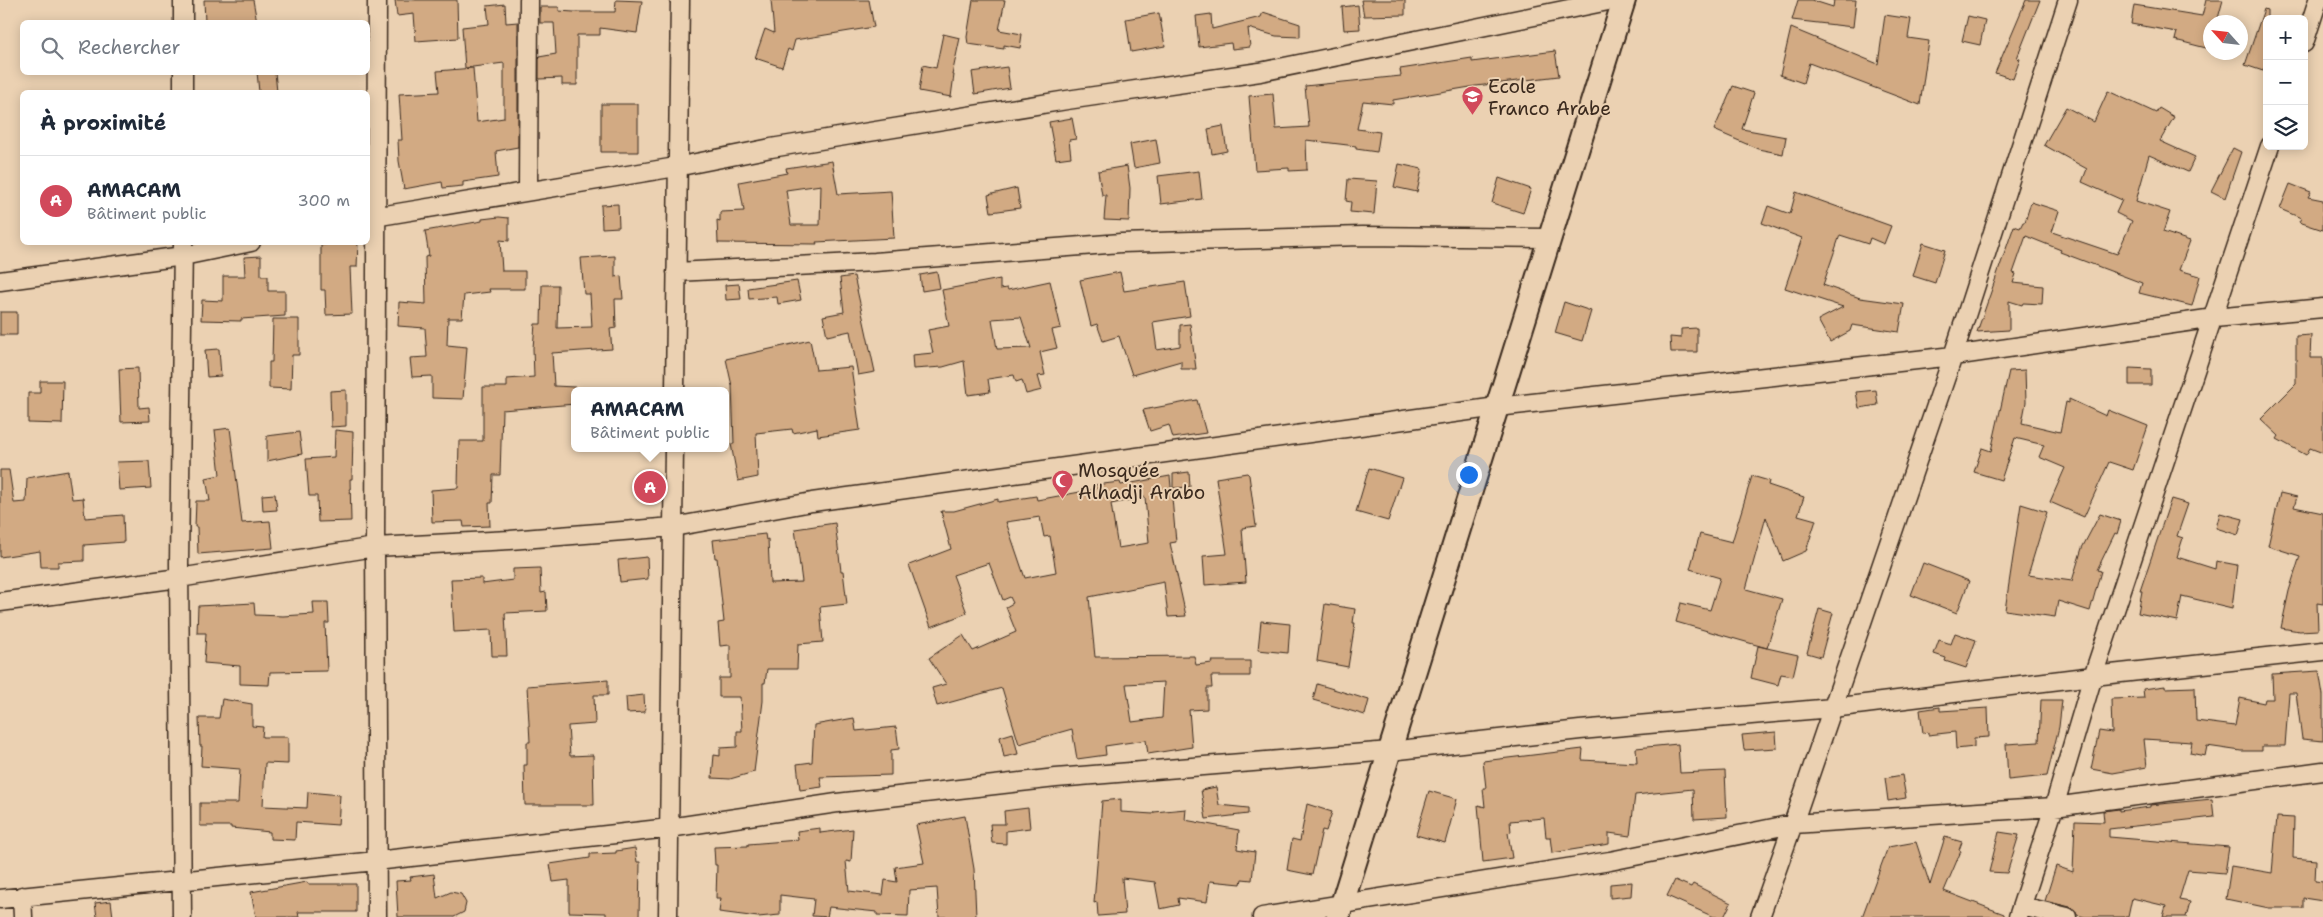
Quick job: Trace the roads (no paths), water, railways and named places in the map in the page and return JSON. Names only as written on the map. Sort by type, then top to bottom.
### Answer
[{"type":"street","points":[[183,0],[183,20]]},
{"type":"street","points":[[377,0],[372,218],[377,917]]},
{"type":"street","points":[[528,190],[529,0]]},
{"type":"street","points":[[675,387],[676,167],[680,0]]},
{"type":"street","points":[[372,218],[528,190],[676,167],[791,144],[1067,100],[1260,72],[1613,0]]},
{"type":"street","points":[[1340,910],[1624,0]]},
{"type":"street","points":[[1760,917],[1794,824],[1953,356],[2068,0]]},
{"type":"street","points":[[2308,31],[2318,0]]},
{"type":"street","points":[[184,75],[184,90]]},
{"type":"street","points":[[2067,917],[2020,912],[2093,676],[2269,150]]},
{"type":"street","points":[[676,272],[874,262],[1121,243],[1362,236],[1550,238]]},
{"type":"street","points":[[0,280],[184,249],[222,245]]},
{"type":"street","points":[[182,917],[179,578],[184,249]]},
{"type":"street","points":[[0,602],[179,578],[375,547],[510,540],[673,527],[812,502],[1497,407],[1953,356],[2214,318],[2323,308]]},
{"type":"street","points":[[668,917],[674,452]]},
{"type":"street","points":[[0,899],[376,861],[669,828],[837,803],[1047,779],[1390,751],[1580,730],[1832,708],[2093,676],[2323,651]]},
{"type":"street","points":[[1262,917],[1340,910],[1610,861],[1794,824],[2054,807],[2323,771]]},
{"type":"street","points":[[22,896],[23,917]]},
{"type":"place","name":"Ecole Franco Arabe","points":[[1472,116]]},
{"type":"place","name":"AMACAM","points":[[650,487]]},
{"type":"place","name":"Mosquée Alhadji Arabo","points":[[1062,500]]}]
